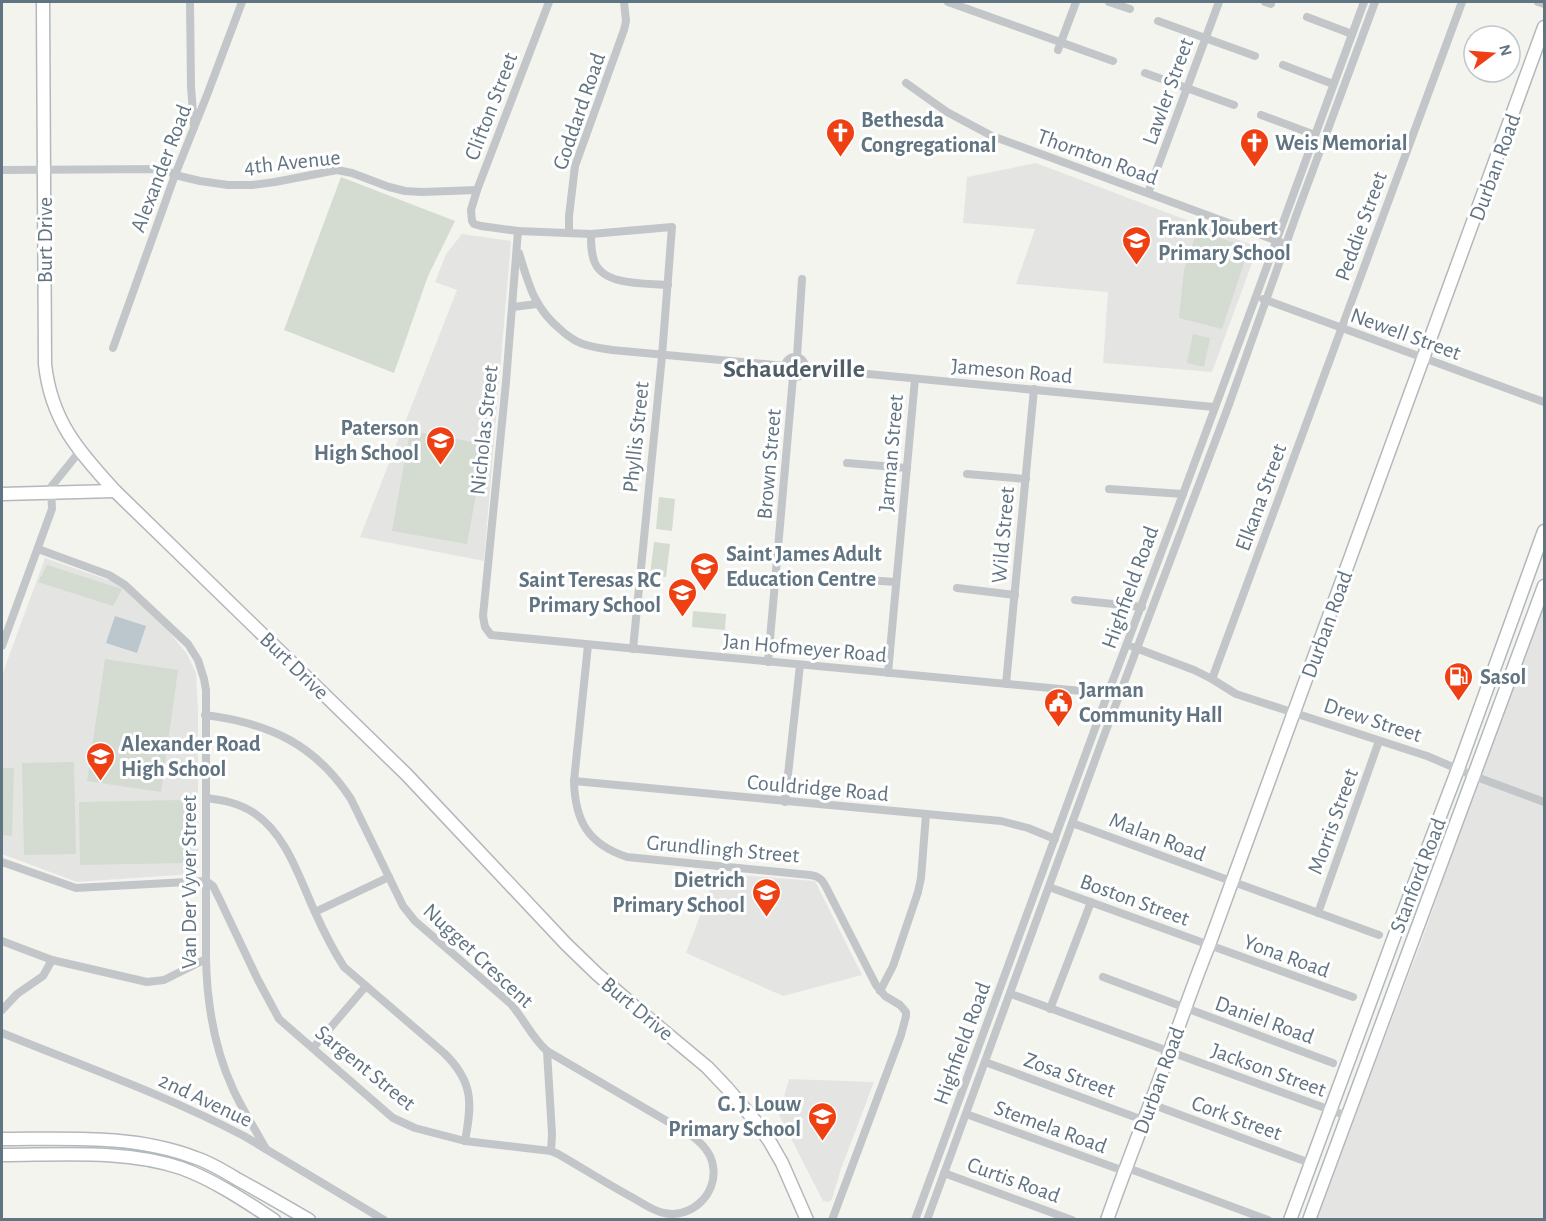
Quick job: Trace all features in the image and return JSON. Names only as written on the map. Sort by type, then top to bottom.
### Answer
[{"type":"street","name":"Burt Drive","points":[[43,2],[46,376],[54,407],[69,436],[115,491],[407,775],[566,944],[597,974],[707,1067],[749,1114],[770,1142],[807,1220]]},
{"type":"street","points":[[190,2],[194,128]]},
{"type":"street","name":"Alexander Road","points":[[113,348],[242,2]]},
{"type":"street","name":"Clifton Street","points":[[518,231],[474,224],[471,210],[549,2]]},
{"type":"street","name":"Goddard Road","points":[[569,233],[574,170],[624,30],[626,21],[624,2]]},
{"type":"street","points":[[948,2],[1060,46],[1113,61]]},
{"type":"street","points":[[1060,46],[1076,2]]},
{"type":"street","points":[[1109,2],[1130,9]]},
{"type":"street","name":"Lawler Street","points":[[1148,193],[1220,2]]},
{"type":"street","name":"Highfield Road","points":[[915,1220],[1364,2]]},
{"type":"street","name":"Highfield Road","points":[[927,1220],[1376,2]]},
{"type":"street","name":"Peddie Street","points":[[1341,328],[1462,2]]},
{"type":"street","points":[[1538,2],[1545,4]]},
{"type":"street","points":[[1307,17],[1352,33]]},
{"type":"street","points":[[1158,21],[1255,56]]},
{"type":"street","name":"Durban Road","points":[[1107,1220],[1545,27]]},
{"type":"street","points":[[1283,66],[1333,84]]},
{"type":"street","points":[[1145,73],[1234,105]]},
{"type":"street","name":"Thornton Road","points":[[906,83],[947,112],[992,136],[1286,244]]},
{"type":"street","points":[[191,86],[207,95]]},
{"type":"street","points":[[1261,115],[1315,135]]},
{"type":"street","name":"4th Avenue","points":[[2,170],[164,169],[176,175],[228,185],[275,183],[337,170],[405,191],[477,190]]},
{"type":"street","name":"Phyllis Street","points":[[591,234],[672,227],[662,356],[633,649]]},
{"type":"street","points":[[518,231],[591,234],[595,263],[602,274],[613,279],[668,285]]},
{"type":"street","name":"Nicholas Street","points":[[488,632],[483,623],[483,616],[513,307],[518,231]]},
{"type":"street","points":[[517,247],[526,279],[537,304],[555,325],[575,341],[596,348],[662,356],[785,366]]},
{"type":"street","points":[[797,357],[802,279]]},
{"type":"street","name":"Newell Street","points":[[1256,296],[1545,402]]},
{"type":"street","points":[[513,307],[537,304]]},
{"type":"street","name":"Elkana Street","points":[[1212,679],[1341,328]]},
{"type":"street","points":[[797,357],[804,362],[806,368],[803,374],[793,377],[786,372],[785,366],[788,360],[797,357]]},
{"type":"street","name":"Jameson Road","points":[[806,368],[1214,407]]},
{"type":"street","name":"Brown Street","points":[[768,662],[793,377]]},
{"type":"street","name":"Jarman Street","points":[[888,673],[915,379]]},
{"type":"street","name":"Wild Street","points":[[1006,684],[1034,389]]},
{"type":"street","points":[[2,646],[52,510],[51,487],[80,451]]},
{"type":"street","points":[[847,463],[907,468]]},
{"type":"street","points":[[968,474],[1026,479]]},
{"type":"street","points":[[1109,489],[1183,494]]},
{"type":"street","points":[[2,494],[115,491]]},
{"type":"street","name":"Stanford Road","points":[[1290,1220],[1545,531]]},
{"type":"street","name":"Van Der Vyver Street","points":[[38,549],[116,579],[125,585],[188,644],[198,660],[206,690],[208,1003],[222,1065],[233,1091],[266,1149]]},
{"type":"street","points":[[837,578],[896,582]]},
{"type":"street","name":"Stanford Road","points":[[1309,1220],[1545,586]]},
{"type":"street","points":[[957,588],[1015,594]]},
{"type":"street","points":[[1075,600],[1142,607]]},
{"type":"street","name":"Jan Hofmeyer Road","points":[[488,632],[496,636],[1119,695]]},
{"type":"street","points":[[574,781],[588,645]]},
{"type":"street","name":"Drew Street","points":[[1127,645],[1186,667],[1236,694],[1427,756],[1545,802]]},
{"type":"street","points":[[785,802],[800,665]]},
{"type":"street","name":"Nugget Crescent","points":[[206,715],[245,721],[267,728],[300,747],[320,762],[351,799],[404,906],[415,921],[511,1004],[537,1041],[547,1051],[698,1140],[707,1151],[713,1166],[713,1179],[709,1190]]},
{"type":"street","name":"Morris Street","points":[[1318,913],[1379,741]]},
{"type":"street","name":"Couldridge Road","points":[[574,781],[1009,822],[1055,839]]},
{"type":"street","name":"Grundlingh Street","points":[[574,781],[576,807],[584,825],[598,843],[618,854],[641,859],[819,877],[880,991],[904,1008],[905,1024],[832,1220]]},
{"type":"street","points":[[206,798],[236,803],[254,813],[272,829],[291,858],[315,912],[344,968],[456,1065],[470,1102],[465,1142]]},
{"type":"street","points":[[880,991],[893,966],[915,904],[921,878],[926,814]]},
{"type":"street","name":"Malan Road","points":[[1072,822],[1379,935]]},
{"type":"street","points":[[2,862],[76,888],[206,881]]},
{"type":"street","points":[[315,912],[389,877]]},
{"type":"street","name":"Sargent Street","points":[[206,881],[213,886],[275,1014],[399,1121],[465,1142],[551,1151],[631,1197],[664,1213],[673,1214],[690,1210],[703,1199],[709,1190]]},
{"type":"street","name":"Boston Street","points":[[1049,887],[1209,945]]},
{"type":"street","points":[[1050,1009],[1091,902]]},
{"type":"street","points":[[2,941],[52,960],[138,981],[155,982],[206,959]]},
{"type":"street","name":"Yona Road","points":[[1209,945],[1353,997]]},
{"type":"street","points":[[2,1010],[17,994],[43,976],[52,960]]},
{"type":"street","name":"Daniel Road","points":[[1103,977],[1333,1063]]},
{"type":"street","points":[[313,1048],[366,986]]},
{"type":"street","name":"Jackson Street","points":[[1011,994],[1347,1116]]},
{"type":"street","name":"2nd Avenue","points":[[2,1033],[126,1081],[223,1125],[384,1220]]},
{"type":"street","points":[[547,1051],[551,1151]]},
{"type":"street","name":"Zosa Street","points":[[985,1062],[1143,1120]]},
{"type":"street","name":"Cork Street","points":[[1150,1104],[1310,1163]]},
{"type":"street","name":"Stemela Road","points":[[966,1114],[1268,1220]]},
{"type":"street","points":[[2,1139],[132,1141],[162,1147],[215,1166],[309,1220]]},
{"type":"street","points":[[2,1155],[87,1154],[159,1162],[195,1174],[219,1186],[274,1220]]},
{"type":"street","name":"Curtis Road","points":[[944,1173],[1072,1220]]},
{"type":"shaded area","name":"Frank Joubert Primary School","points":[[1036,163],[1258,247],[1212,372],[1103,363],[1108,292],[1016,284],[1035,229],[963,223],[967,177]]},
{"type":"shaded area","points":[[341,177],[455,221],[428,276],[394,373],[284,330]]},
{"type":"shaded area","points":[[1197,230],[1249,248],[1222,329],[1179,318],[1184,270]]},
{"type":"shaded area","name":"Paterson High School","points":[[462,234],[511,241],[484,561],[360,537],[457,290],[435,282],[446,254]]},
{"type":"shaded area","points":[[1193,334],[1210,338],[1204,367],[1187,363]]},
{"type":"shaded area","points":[[410,431],[485,444],[467,544],[392,531]]},
{"type":"shaded area","points":[[659,497],[675,499],[672,531],[656,529]]},
{"type":"shaded area","points":[[654,542],[670,544],[666,577],[650,575]]},
{"type":"shaded area","name":"Alexander Road High School","points":[[45,558],[117,583],[170,633],[187,654],[196,673],[198,868],[192,874],[77,882],[2,854],[2,675]]},
{"type":"shaded area","points":[[47,565],[122,589],[113,606],[38,582]]},
{"type":"shaded area","points":[[1544,606],[1544,1219],[1316,1220],[1426,929],[1474,790]]},
{"type":"shaded area","points":[[693,611],[726,614],[725,630],[692,627]]},
{"type":"shaded area","points":[[115,616],[146,626],[137,653],[106,643]]},
{"type":"shaded area","points":[[105,659],[178,670],[161,792],[87,781]]},
{"type":"shaded area","points":[[74,762],[76,854],[24,855],[22,763]]},
{"type":"shaded area","points":[[2,768],[14,768],[12,836],[2,835]]},
{"type":"shaded area","points":[[184,800],[185,863],[80,865],[79,802]]},
{"type":"shaded area","name":"Dietrich Primary School","points":[[716,873],[815,881],[862,975],[783,996],[686,953]]},
{"type":"shaded area","name":"G. J. Louw Primary School","points":[[789,1079],[874,1082],[829,1202],[823,1201],[779,1115]]},
{"type":"place","name":"Bethesda Congregational","points":[[840,158]]},
{"type":"place","name":"Weis Memorial","points":[[1254,168]]},
{"type":"place","name":"Frank Joubert Primary School","points":[[1137,266]]},
{"type":"place","name":"Paterson High School","points":[[440,466]]},
{"type":"place","name":"Saint James Adult Education Centre","points":[[705,592]]},
{"type":"place","name":"Saint Teresas RC Primary School","points":[[682,618]]},
{"type":"place","name":"Sasol","points":[[1459,702]]},
{"type":"place","name":"Jarman Community Hall","points":[[1058,728]]},
{"type":"place","name":"Alexander Road High School","points":[[100,782]]},
{"type":"place","name":"Dietrich Primary School","points":[[766,918]]},
{"type":"place","name":"G. J. Louw Primary School","points":[[822,1142]]},
{"type":"district","name":"Schauderville","points":[[794,368]]}]
